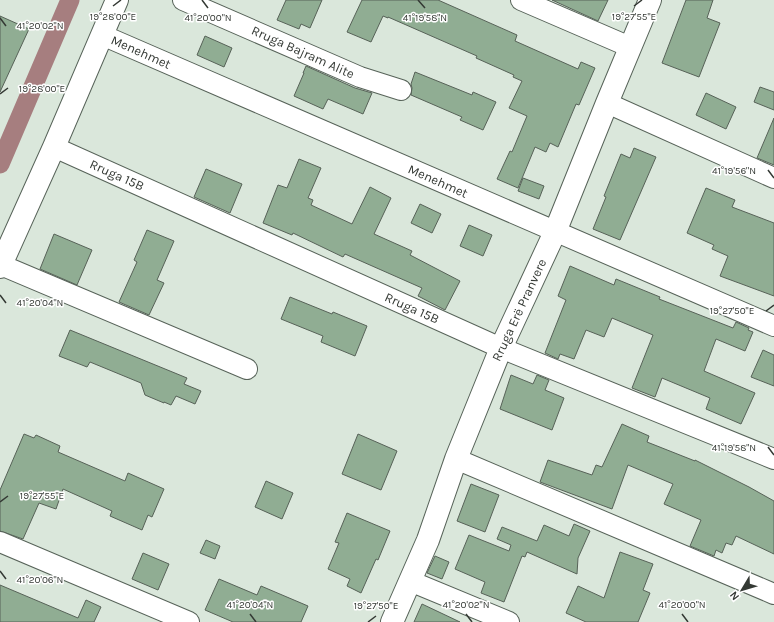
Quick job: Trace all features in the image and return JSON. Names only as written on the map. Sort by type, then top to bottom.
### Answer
[{"type":"street","points":[[117,0],[54,147],[0,266],[247,369]]},
{"type":"street","name":"Rruga Bajram Alite","points":[[183,0],[360,77],[402,90]]},
{"type":"street","points":[[521,0],[630,47]]},
{"type":"street","name":"Rruga Erë Pranvere","points":[[392,622],[428,540],[456,459],[501,348],[555,232],[650,0]]},
{"type":"street","name":"Menehmet","points":[[102,35],[774,326]]},
{"type":"street","points":[[607,102],[774,178]]},
{"type":"street","name":"Rruga 15B","points":[[54,147],[501,348],[774,459]]},
{"type":"street","points":[[456,459],[774,594]]},
{"type":"street","points":[[0,542],[188,622]]},
{"type":"street","points":[[410,581],[509,622]]},
{"type":"building","points":[[286,0],[322,0],[310,28],[301,24],[299,29],[277,20]]},
{"type":"building","points":[[362,0],[438,0],[517,35],[515,41],[578,69],[581,62],[595,68],[579,105],[576,104],[558,147],[550,143],[546,152],[535,147],[518,188],[497,179],[510,151],[512,152],[527,116],[509,108],[522,81],[513,77],[514,75],[476,58],[477,56],[388,17],[383,16],[371,42],[347,32]]},
{"type":"building","points":[[552,0],[608,0],[598,21]]},
{"type":"building","points":[[686,0],[713,0],[707,18],[720,23],[699,77],[662,63]]},
{"type":"building","points":[[0,16],[29,29],[0,92]]},
{"type":"building","points":[[205,36],[232,48],[224,67],[197,55]]},
{"type":"building","points":[[306,66],[355,88],[372,93],[363,114],[328,99],[323,109],[294,96]]},
{"type":"building","points":[[415,72],[472,95],[473,92],[496,102],[483,130],[460,120],[462,117],[411,95],[411,84]]},
{"type":"building","points":[[760,87],[774,92],[774,110],[754,102]]},
{"type":"building","points":[[706,93],[736,107],[726,129],[696,115]]},
{"type":"building","points":[[774,118],[774,165],[757,158]]},
{"type":"building","points":[[634,148],[656,157],[620,240],[593,229],[606,197],[604,196],[621,154],[630,158]]},
{"type":"building","points":[[299,159],[321,168],[308,198],[313,200],[311,205],[352,224],[370,187],[391,198],[374,234],[412,251],[410,255],[460,281],[445,310],[418,296],[422,288],[345,254],[343,257],[293,233],[292,235],[263,223],[278,185],[287,188]]},
{"type":"building","points":[[206,169],[242,184],[230,213],[194,197]]},
{"type":"building","points":[[523,178],[544,186],[539,199],[518,191]]},
{"type":"building","points":[[706,188],[735,200],[732,207],[774,223],[774,296],[720,276],[728,256],[712,249],[714,245],[687,233]]},
{"type":"building","points":[[420,204],[441,214],[432,233],[411,223]]},
{"type":"building","points":[[469,225],[492,235],[483,256],[460,246]]},
{"type":"building","points":[[147,230],[174,241],[157,280],[164,283],[149,315],[119,302],[137,262],[134,260]]},
{"type":"building","points":[[54,234],[92,250],[77,285],[40,269]]},
{"type":"building","points":[[570,266],[614,285],[616,279],[660,297],[659,299],[733,328],[736,322],[749,328],[748,330],[753,332],[745,351],[716,339],[704,371],[755,393],[741,424],[706,409],[710,398],[662,378],[655,397],[632,388],[653,335],[612,318],[604,337],[586,330],[574,359],[560,354],[558,359],[545,353],[566,300],[558,296]]},
{"type":"building","points":[[290,297],[367,326],[355,356],[321,342],[323,336],[281,319]]},
{"type":"building","points":[[70,330],[187,378],[184,384],[201,391],[195,404],[176,396],[171,405],[164,403],[145,395],[141,383],[90,362],[87,367],[59,356]]},
{"type":"building","points":[[763,350],[774,355],[774,386],[751,377]]},
{"type":"building","points":[[511,375],[533,384],[537,375],[549,380],[545,390],[564,398],[552,430],[500,409]]},
{"type":"building","points":[[622,424],[649,436],[647,442],[695,460],[774,501],[774,554],[736,536],[732,545],[726,543],[722,553],[716,550],[714,556],[690,546],[701,520],[664,504],[673,484],[628,465],[612,509],[540,482],[548,460],[592,475],[596,465],[602,467]]},
{"type":"building","points":[[24,434],[34,438],[36,435],[60,446],[58,452],[125,481],[128,473],[164,489],[152,517],[148,515],[142,530],[110,516],[112,511],[63,489],[56,509],[39,503],[23,539],[0,531],[0,490]]},
{"type":"building","points":[[358,434],[397,451],[381,490],[342,474]]},
{"type":"building","points":[[266,481],[293,493],[282,519],[255,507]]},
{"type":"building","points":[[471,484],[499,495],[485,532],[457,521]]},
{"type":"building","points":[[347,513],[390,531],[378,560],[376,559],[361,593],[347,586],[350,579],[328,569],[339,543],[335,542]]},
{"type":"building","points":[[574,524],[590,531],[578,558],[577,574],[527,552],[525,557],[522,556],[504,602],[481,593],[485,582],[455,569],[469,535],[509,551],[511,545],[497,539],[502,527],[537,541],[544,525],[569,536]]},
{"type":"building","points":[[206,540],[220,546],[215,559],[200,553]]},
{"type":"building","points":[[620,552],[653,564],[643,590],[650,593],[638,622],[586,622],[566,613],[578,586],[604,598]]},
{"type":"building","points":[[143,553],[169,564],[158,590],[132,579]]},
{"type":"building","points":[[435,556],[449,562],[442,579],[427,573]]},
{"type":"building","points":[[219,579],[257,595],[261,586],[308,606],[301,622],[233,622],[205,610]]},
{"type":"building","points":[[0,585],[78,618],[86,600],[101,607],[94,622],[0,622]]},
{"type":"building","points":[[422,604],[460,622],[414,622]]},
{"type":"waterway","points":[[0,164],[70,0]]}]
